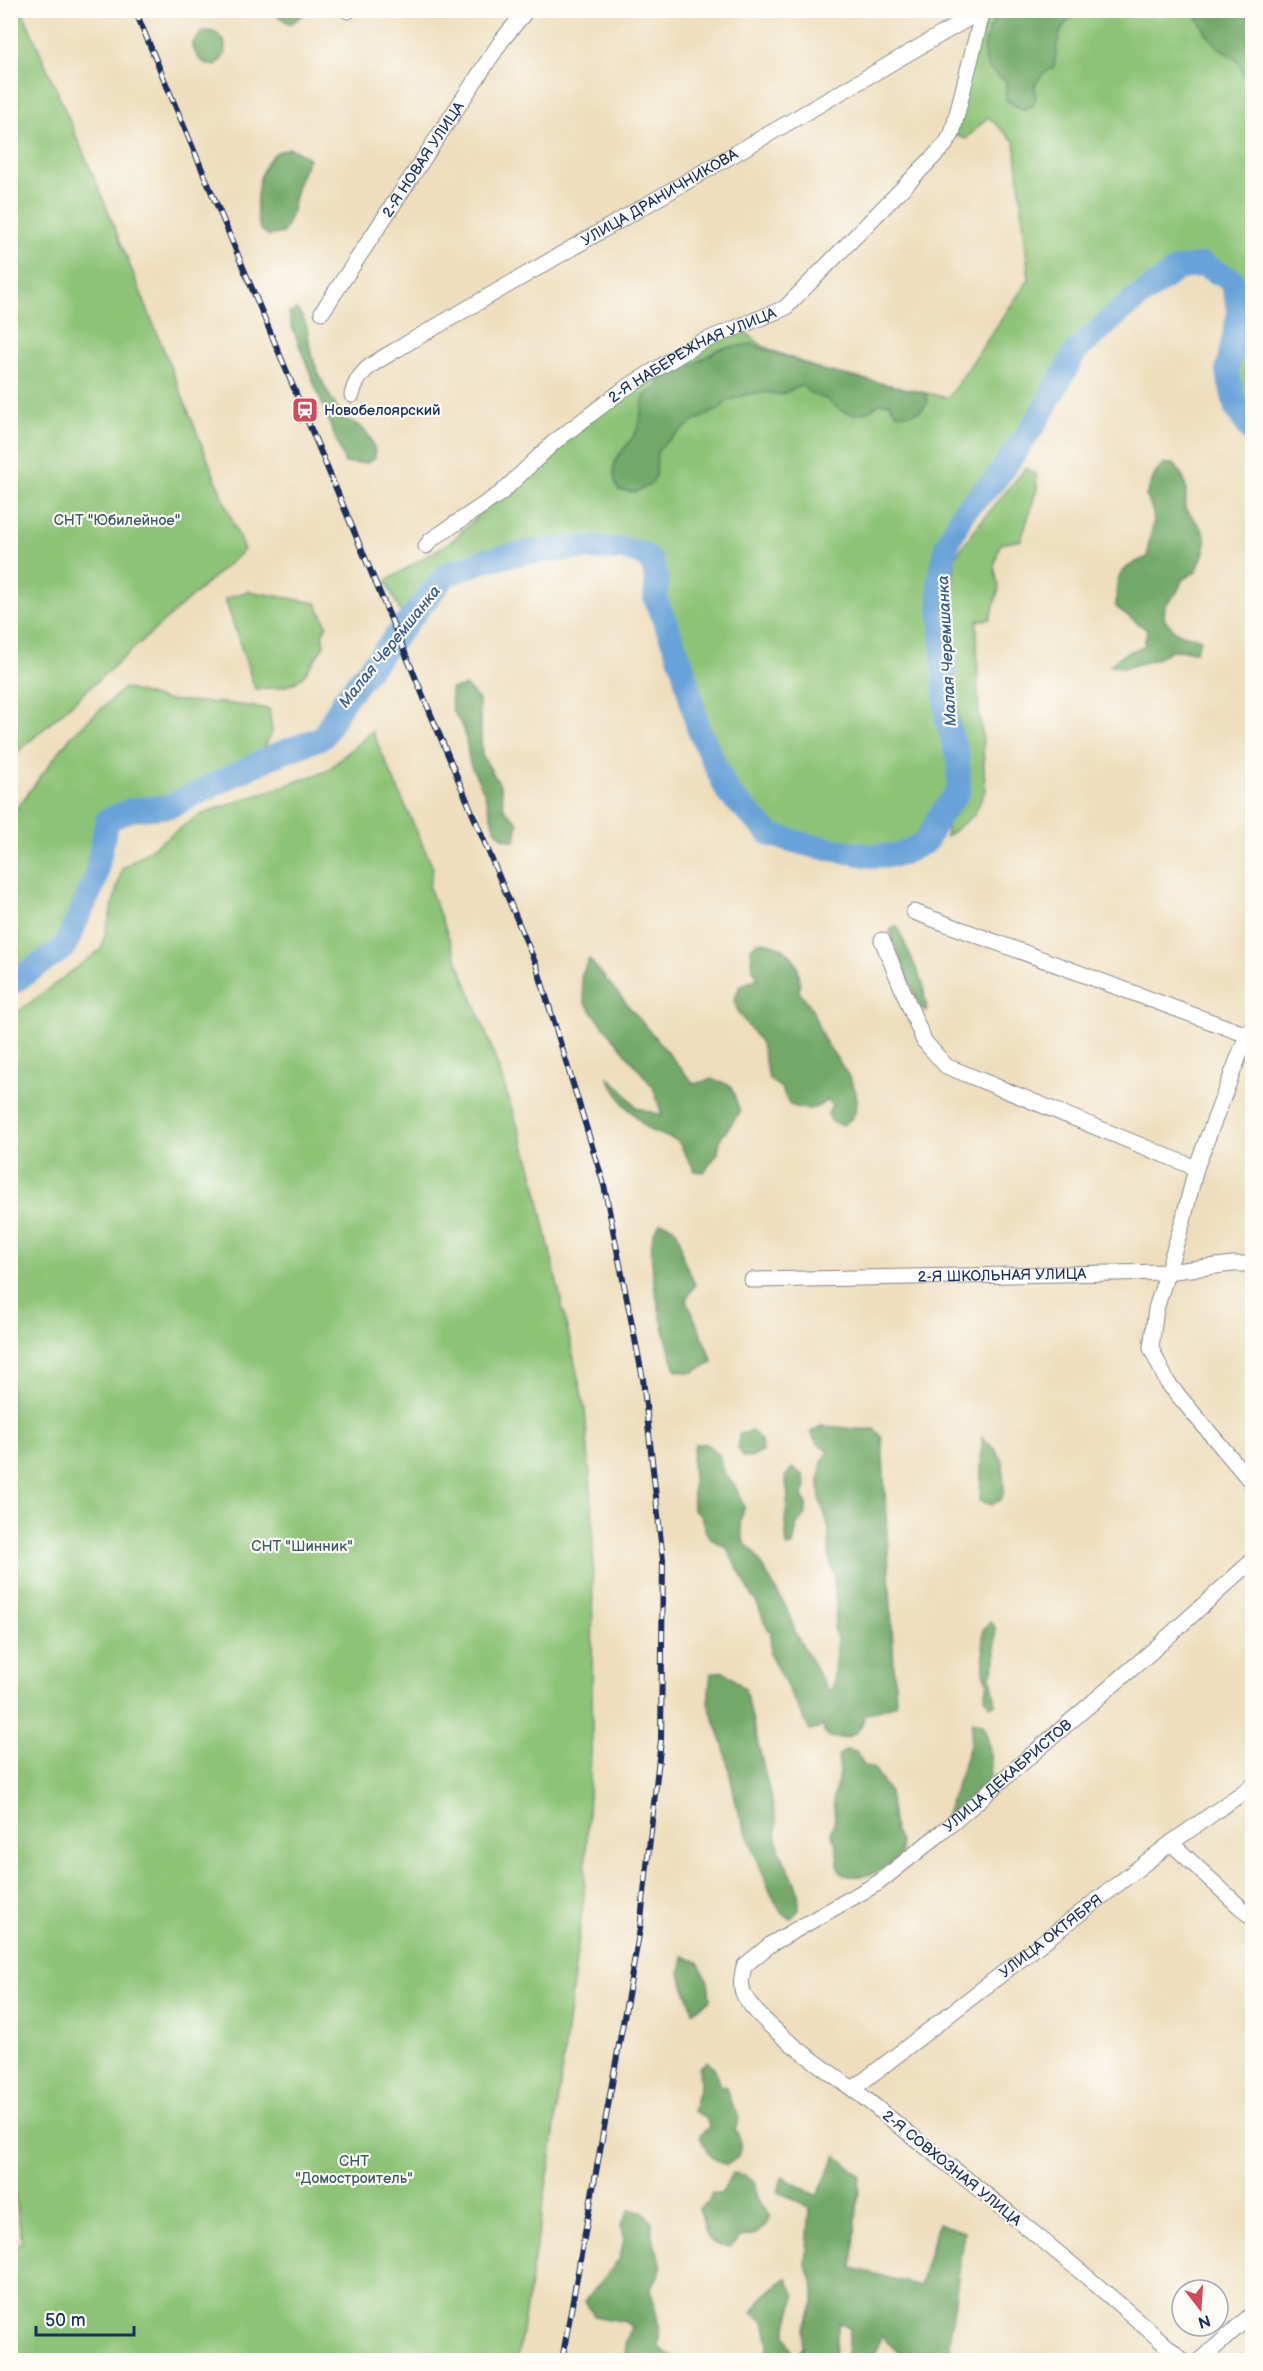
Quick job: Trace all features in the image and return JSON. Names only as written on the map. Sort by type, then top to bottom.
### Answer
[{"type":"street","name":"2-Я НОВАЯ УЛИЦА","points":[[322,312],[502,40],[527,10]]},
{"type":"street","name":"УЛИЦА ДРАНИЧНИКОВА","points":[[352,395],[355,382],[363,371],[406,344],[983,10]]},
{"type":"street","name":"2-Я НАБЕРЕЖНАЯ УЛИЦА","points":[[426,546],[431,540],[501,494],[553,443],[624,389],[699,343],[784,308],[945,145],[952,134],[983,10]]},
{"type":"street","points":[[914,912],[1251,1034],[1196,1168],[1183,1221],[1156,1309],[1151,1348],[1167,1382],[1252,1483]]},
{"type":"street","points":[[882,940],[924,1041],[946,1066],[1196,1168]]},
{"type":"street","name":"2-Я ШКОЛЬНАЯ УЛИЦА","points":[[752,1280],[1166,1272],[1252,1264]]},
{"type":"street","name":"УЛИЦА ДЕКАБРИСТОВ","points":[[744,1966],[771,1944],[878,1883],[942,1832],[1252,1561]]},
{"type":"street","name":"УЛИЦА ОКТЯБРЯ","points":[[853,2089],[1171,1842],[1252,1786]]},
{"type":"street","points":[[1171,1842],[1252,1918]]},
{"type":"street","name":"2-Я СОВХОЗНАЯ УЛИЦА","points":[[744,1966],[741,1984],[745,1996],[782,2035],[1119,2302],[1182,2361]]},
{"type":"street","points":[[1201,2361],[1252,2314]]},
{"type":"green space","name":"СНТ \"Юбилейное\"","points":[[22,10],[102,196],[244,550],[11,758],[10,11]]},
{"type":"green space","points":[[1003,10],[1092,11],[1072,18],[1061,30],[1054,67],[1042,75],[1034,86],[1036,98],[1033,105],[1024,110],[1006,100],[1006,81],[990,70],[985,59],[987,36],[994,21]]},
{"type":"green space","points":[[271,11],[304,11],[303,15],[290,24]]},
{"type":"green space","points":[[983,11],[1252,11],[1252,432],[1236,408],[1227,371],[1234,344],[1236,300],[1232,280],[1203,265],[1177,269],[1123,309],[1076,351],[1038,419],[996,479],[963,512],[946,547],[939,581],[947,722],[958,758],[959,790],[938,818],[926,842],[899,855],[871,856],[813,846],[771,835],[723,783],[698,728],[682,664],[655,598],[657,580],[652,564],[643,554],[624,549],[582,548],[530,552],[486,560],[477,555],[443,566],[401,613],[386,581],[453,540],[553,443],[624,389],[739,327],[764,347],[821,370],[948,398],[1029,279],[1015,142],[988,117],[966,139],[952,134]]},
{"type":"green space","points":[[1174,11],[1241,11],[1252,21],[1252,80],[1243,73],[1239,62],[1217,46],[1206,33],[1194,12]]},
{"type":"green space","points":[[203,31],[214,32],[224,40],[226,53],[216,66],[200,60],[192,44]]},
{"type":"green space","points":[[290,148],[309,158],[300,178],[287,226],[283,233],[269,236],[260,229],[258,220],[259,181],[267,162],[273,155]]},
{"type":"green space","points":[[297,310],[306,324],[312,356],[332,400],[343,418],[362,429],[372,441],[375,458],[367,463],[345,463],[291,324],[289,313]]},
{"type":"green space","points":[[752,344],[821,370],[925,393],[928,402],[918,412],[910,414],[896,413],[890,403],[880,403],[870,410],[854,414],[842,411],[826,399],[813,395],[802,385],[780,395],[767,392],[748,394],[725,402],[720,409],[694,421],[665,443],[657,452],[656,475],[652,483],[636,492],[619,490],[615,480],[614,465],[638,428],[645,395],[657,388],[663,374],[683,371],[719,349]]},
{"type":"green space","points":[[1164,464],[1174,464],[1182,475],[1186,490],[1185,509],[1203,532],[1205,544],[1196,572],[1183,579],[1177,592],[1165,606],[1164,619],[1176,632],[1201,639],[1196,651],[1171,650],[1157,659],[1125,668],[1110,665],[1124,654],[1144,646],[1147,630],[1116,607],[1117,588],[1120,575],[1124,570],[1148,557],[1149,540],[1154,521],[1146,496],[1155,474]]},
{"type":"green space","points":[[1026,468],[1036,474],[1037,489],[1021,540],[1000,544],[994,566],[999,589],[990,619],[977,621],[978,703],[983,742],[985,791],[974,815],[946,837],[948,819],[967,789],[966,755],[959,720],[954,666],[952,611],[955,557],[975,529]]},
{"type":"green space","points":[[248,591],[316,603],[327,625],[322,634],[324,645],[310,668],[291,684],[255,689],[225,599]]},
{"type":"green space","points":[[466,686],[479,700],[482,755],[501,787],[504,809],[518,822],[515,841],[503,838],[495,829],[484,792],[470,764],[464,729],[452,710],[451,689]]},
{"type":"green space","points":[[124,688],[165,700],[224,703],[269,709],[272,732],[265,747],[216,784],[171,806],[131,810],[107,820],[94,883],[64,948],[11,984],[11,816],[71,736]]},
{"type":"green space","name":"СНТ \"Шинник\"","points":[[372,731],[433,868],[429,887],[491,1046],[532,1169],[585,1409],[593,1520],[592,1734],[584,1897],[550,2164],[517,2360],[11,2360],[11,2250],[22,2241],[10,2166],[11,1017],[101,949],[122,869],[201,814],[327,771]]},
{"type":"green space","points":[[897,926],[923,984],[927,1011],[921,1009],[897,950],[890,930]]},
{"type":"green space","points":[[758,942],[778,946],[792,956],[799,972],[799,992],[809,1004],[821,1034],[854,1086],[857,1106],[852,1117],[843,1125],[830,1119],[828,1114],[832,1105],[826,1100],[818,1107],[810,1109],[790,1105],[781,1088],[769,1079],[761,1043],[739,1014],[734,1001],[740,986],[758,978],[753,969],[751,948]]},
{"type":"green space","points":[[589,959],[694,1084],[713,1079],[731,1086],[740,1112],[720,1139],[718,1153],[704,1172],[695,1171],[678,1141],[649,1130],[623,1103],[607,1076],[620,1087],[637,1108],[662,1115],[653,1087],[585,1003],[581,977]]},
{"type":"green space","points":[[660,1223],[672,1226],[680,1240],[683,1258],[695,1285],[686,1299],[713,1362],[691,1373],[676,1370],[654,1283],[653,1235]]},
{"type":"green space","points":[[821,1426],[874,1429],[882,1437],[896,1704],[864,1715],[863,1722],[856,1732],[851,1736],[839,1738],[825,1735],[822,1725],[810,1731],[770,1654],[771,1632],[765,1625],[757,1603],[726,1547],[709,1536],[701,1516],[693,1510],[692,1460],[694,1449],[695,1444],[706,1444],[719,1455],[723,1472],[735,1486],[744,1507],[740,1522],[744,1543],[754,1552],[787,1609],[796,1634],[829,1692],[833,1686],[837,1640],[834,1629],[836,1610],[834,1573],[829,1557],[829,1528],[820,1499],[819,1480],[822,1462],[829,1450],[819,1445],[810,1433]]},
{"type":"green space","points":[[752,1431],[761,1440],[762,1452],[750,1458],[744,1457],[738,1448],[739,1434]]},
{"type":"green space","points":[[982,1437],[995,1449],[1003,1463],[1004,1491],[1001,1500],[991,1505],[980,1501]]},
{"type":"green space","points":[[792,1468],[803,1475],[806,1486],[802,1497],[806,1502],[806,1513],[797,1524],[793,1546],[787,1547],[785,1521],[788,1496],[785,1477]]},
{"type":"green space","points":[[990,1622],[995,1627],[996,1660],[991,1677],[996,1704],[990,1706],[985,1698],[988,1682],[984,1672],[983,1630]]},
{"type":"green space","points":[[724,1671],[745,1689],[777,1823],[777,1842],[798,1892],[799,1910],[791,1918],[782,1914],[771,1894],[738,1811],[723,1744],[708,1703],[711,1673]]},
{"type":"green space","points":[[972,1721],[983,1724],[988,1739],[990,1774],[982,1789],[946,1814],[970,1746]]},
{"type":"green space","points":[[846,1750],[857,1752],[864,1766],[873,1767],[889,1792],[894,1830],[900,1842],[901,1856],[881,1870],[868,1875],[844,1875],[839,1869],[836,1844],[831,1833],[835,1818],[833,1799],[840,1772],[838,1756]]},
{"type":"green space","points":[[683,1956],[698,1962],[708,1981],[710,2000],[693,2011],[680,1974]]},
{"type":"green space","points":[[708,2062],[715,2070],[721,2086],[727,2087],[730,2100],[739,2118],[735,2130],[740,2140],[738,2157],[727,2165],[707,2151],[700,2136],[709,2127],[706,2117],[693,2111],[700,2085],[699,2067]]},
{"type":"green space","points":[[836,2155],[860,2176],[852,2268],[920,2286],[938,2223],[964,2232],[949,2345],[954,2360],[913,2360],[899,2353],[881,2335],[874,2360],[846,2360],[850,2329],[839,2322],[834,2360],[763,2360],[769,2344],[764,2321],[752,2313],[763,2298],[787,2278],[795,2296],[785,2334],[795,2358],[803,2347],[804,2329],[814,2303],[814,2287],[806,2264],[810,2209],[778,2192],[782,2177],[817,2196]]},
{"type":"green space","points":[[732,2173],[745,2175],[755,2183],[757,2199],[770,2217],[758,2232],[740,2237],[730,2247],[714,2244],[710,2240],[699,2208],[708,2202],[712,2193],[721,2194]]},
{"type":"green space","points":[[629,2210],[642,2211],[652,2223],[652,2237],[661,2262],[660,2272],[651,2287],[658,2323],[658,2347],[674,2360],[626,2360],[625,2345],[631,2327],[625,2322],[594,2316],[585,2301],[619,2260],[624,2240],[621,2227]]},
{"type":"waterway","name":"Малая Черемшанка","points":[[10,984],[64,948],[94,883],[107,820],[131,810],[171,806],[273,756],[323,737],[343,701],[446,575],[486,560],[530,552],[582,548],[624,549],[643,554],[652,563],[657,580],[655,598],[682,664],[698,728],[728,793],[771,835],[813,846],[871,856],[899,855],[926,842],[938,818],[959,790],[958,758],[947,722],[939,581],[946,547],[963,512],[996,479],[1038,419],[1076,351],[1123,309],[1177,269],[1203,265],[1232,280],[1239,312],[1227,371],[1236,408],[1252,432]]},
{"type":"railway","points":[[135,10],[537,967],[604,1185],[643,1379],[663,1560],[661,1740],[640,1929],[562,2360]]},
{"type":"place","name":"Новобелоярский","points":[[305,410]]},
{"type":"park label","name":"СНТ \"Домостроитель\"","points":[[354,2170]]}]
